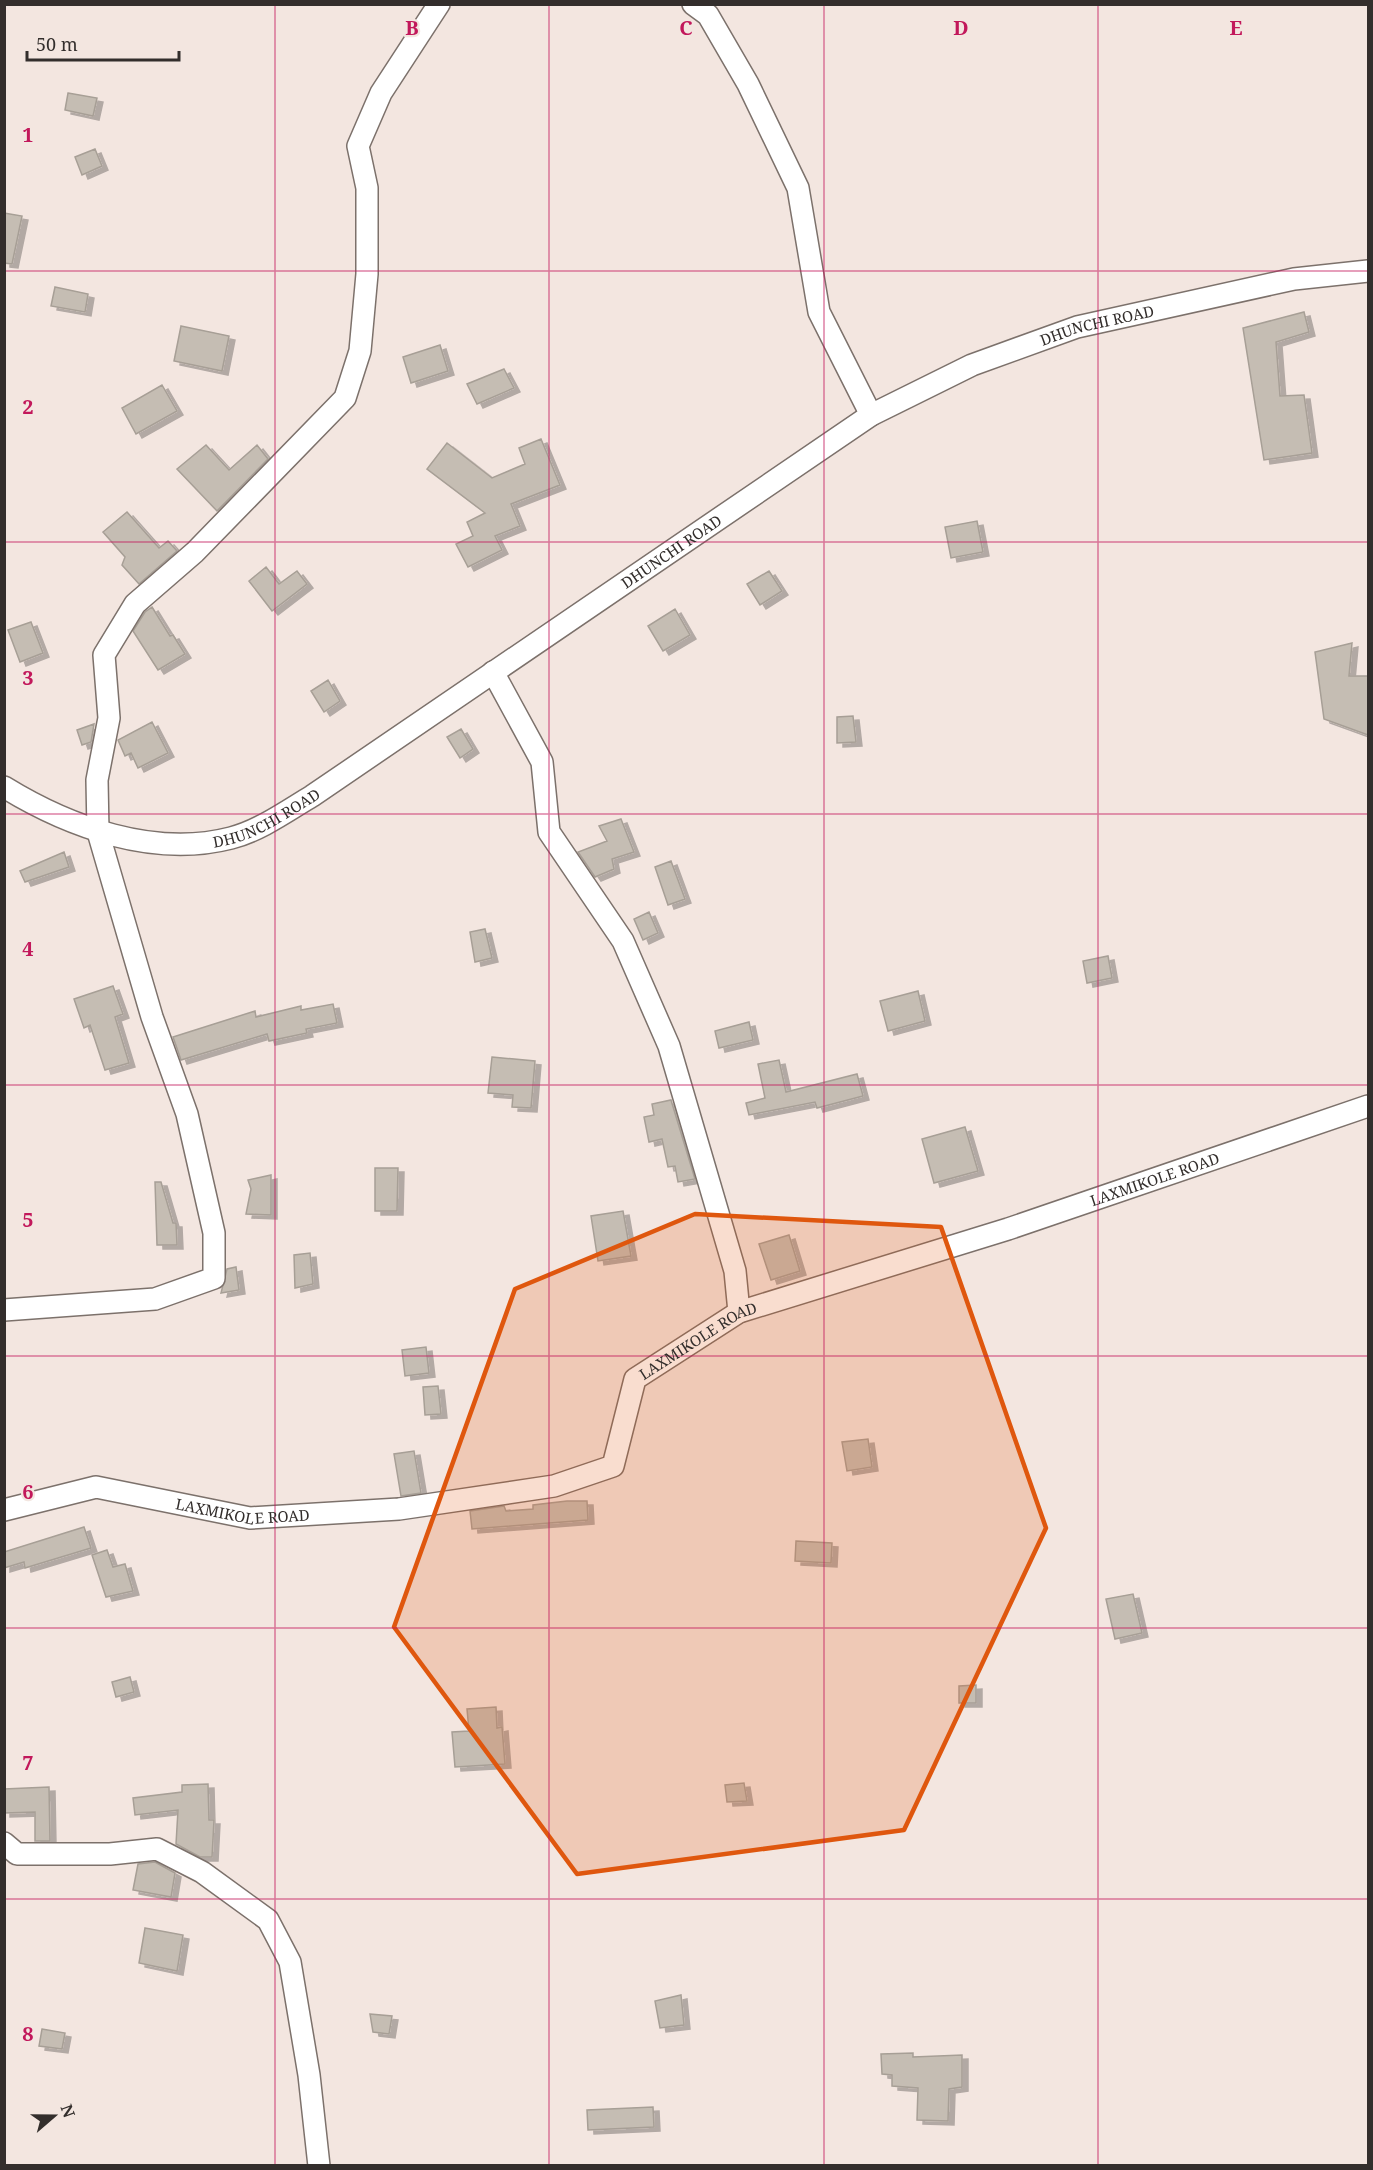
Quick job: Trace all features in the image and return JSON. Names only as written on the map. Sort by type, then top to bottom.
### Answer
[{"type":"street","points":[[4,1310],[155,1299],[214,1278],[214,1233],[187,1114],[152,1017],[98,832],[97,780],[109,718],[104,655],[135,604],[195,552],[345,398],[360,351],[367,274],[367,188],[358,146],[381,93],[439,4]]},
{"type":"street","points":[[693,4],[708,15],[748,84],[798,188],[819,312],[871,415]]},
{"type":"street","name":"DHUNCHI ROAD","points":[[4,787],[30,802],[98,832],[153,841],[200,844],[233,838],[272,820],[312,796],[871,415],[972,365],[1077,327],[1294,279],[1368,271]]},
{"type":"street","points":[[493,672],[542,762],[549,832],[623,941],[669,1046],[735,1271],[739,1312]]},
{"type":"street","name":"LAXMIKOLE ROAD","points":[[4,1510],[96,1487],[250,1518],[399,1509],[554,1486],[613,1466],[635,1380],[739,1312],[1008,1229],[1368,1106]]},
{"type":"street","points":[[4,1843],[17,1854],[110,1854],[157,1849],[202,1872],[268,1920],[290,1962],[309,2075],[319,2166]]},
{"type":"highlighted area","points":[[695,1214],[941,1227],[1046,1528],[904,1830],[577,1874],[394,1627],[515,1289]]},
{"type":"building","points":[[68,93],[97,98],[93,116],[65,110]]},
{"type":"building","points":[[95,149],[102,166],[82,175],[75,157]]},
{"type":"building","points":[[4,213],[22,216],[12,264],[4,263]]},
{"type":"building","points":[[55,287],[88,294],[85,312],[51,306]]},
{"type":"building","points":[[1304,312],[1309,332],[1276,342],[1280,396],[1304,395],[1312,453],[1264,460],[1243,328]]},
{"type":"building","points":[[181,326],[229,336],[222,371],[174,361]]},
{"type":"building","points":[[440,345],[448,371],[411,383],[403,357]]},
{"type":"building","points":[[504,369],[514,388],[477,404],[467,384]]},
{"type":"building","points":[[162,385],[177,411],[136,434],[122,408]]},
{"type":"building","points":[[541,439],[560,485],[511,504],[520,526],[495,536],[502,550],[468,567],[456,544],[473,536],[467,522],[485,513],[427,469],[447,443],[492,478],[525,464],[519,448]]},
{"type":"building","points":[[206,445],[229,470],[257,445],[268,459],[217,511],[177,469]]},
{"type":"building","points":[[127,512],[159,548],[168,541],[177,551],[139,584],[122,565],[125,557],[103,532]]},
{"type":"building","points":[[977,521],[983,552],[951,558],[945,527]]},
{"type":"building","points":[[266,567],[279,584],[297,571],[307,584],[272,611],[249,581]]},
{"type":"building","points":[[769,571],[782,591],[760,605],[747,584]]},
{"type":"building","points":[[152,607],[170,636],[173,635],[185,654],[158,670],[133,631],[145,612]]},
{"type":"building","points":[[675,609],[690,635],[663,651],[648,626]]},
{"type":"building","points":[[31,622],[43,653],[20,662],[8,630]]},
{"type":"building","points":[[1352,643],[1349,676],[1368,676],[1368,735],[1324,719],[1315,652]]},
{"type":"building","points":[[328,680],[340,701],[324,712],[311,691]]},
{"type":"building","points":[[853,716],[856,742],[837,743],[837,717]]},
{"type":"building","points":[[152,722],[168,753],[138,768],[131,753],[125,756],[118,740]]},
{"type":"building","points":[[94,724],[91,742],[82,745],[77,730]]},
{"type":"building","points":[[461,729],[473,749],[460,758],[447,737]]},
{"type":"building","points":[[621,819],[634,852],[612,859],[614,869],[595,877],[578,852],[607,841],[599,826]]},
{"type":"building","points":[[64,852],[69,867],[25,882],[20,871]]},
{"type":"building","points":[[671,861],[685,899],[668,905],[655,867]]},
{"type":"building","points":[[649,912],[658,933],[643,940],[634,919]]},
{"type":"building","points":[[485,929],[492,958],[475,962],[470,932]]},
{"type":"building","points":[[1108,956],[1112,978],[1087,983],[1083,961]]},
{"type":"building","points":[[113,986],[123,1014],[115,1017],[129,1063],[105,1070],[90,1025],[84,1028],[74,999]]},
{"type":"building","points":[[918,991],[925,1021],[888,1031],[880,1001]]},
{"type":"building","points":[[333,1004],[337,1023],[306,1029],[307,1033],[269,1041],[267,1034],[181,1060],[173,1037],[255,1011],[256,1017],[301,1006],[301,1010]]},
{"type":"building","points":[[749,1022],[753,1040],[719,1048],[715,1031]]},
{"type":"building","points":[[492,1057],[535,1061],[531,1108],[512,1107],[513,1095],[488,1093]]},
{"type":"building","points":[[779,1060],[786,1092],[857,1074],[863,1096],[817,1108],[815,1102],[749,1115],[746,1103],[765,1098],[758,1064]]},
{"type":"building","points":[[671,1100],[695,1179],[678,1182],[675,1166],[668,1167],[662,1139],[649,1142],[644,1117],[654,1115],[652,1104]]},
{"type":"building","points":[[965,1127],[978,1171],[934,1183],[922,1139]]},
{"type":"building","points":[[375,1168],[398,1168],[397,1211],[375,1211]]},
{"type":"building","points":[[271,1175],[271,1215],[246,1214],[251,1189],[248,1180]]},
{"type":"building","points":[[155,1182],[161,1182],[173,1223],[176,1223],[177,1245],[157,1245]]},
{"type":"building","points":[[623,1211],[631,1256],[598,1261],[591,1216]]},
{"type":"building","points":[[789,1235],[800,1271],[771,1280],[759,1244]]},
{"type":"building","points":[[310,1253],[313,1284],[295,1288],[294,1255]]},
{"type":"building","points":[[236,1267],[239,1290],[221,1293],[227,1269]]},
{"type":"building","points":[[426,1347],[429,1373],[405,1376],[402,1350]]},
{"type":"building","points":[[438,1386],[441,1414],[425,1415],[423,1387]]},
{"type":"building","points":[[868,1439],[872,1467],[847,1471],[842,1442]]},
{"type":"building","points":[[414,1451],[421,1493],[401,1496],[394,1454]]},
{"type":"building","points":[[587,1501],[588,1520],[472,1529],[470,1511],[504,1506],[506,1511],[533,1509],[533,1505]]},
{"type":"building","points":[[84,1527],[91,1548],[25,1568],[24,1562],[4,1568],[4,1552]]},
{"type":"building","points":[[796,1541],[832,1543],[831,1563],[795,1561]]},
{"type":"building","points":[[107,1550],[113,1567],[125,1564],[133,1591],[106,1597],[92,1555]]},
{"type":"building","points":[[1133,1594],[1142,1633],[1115,1639],[1106,1599]]},
{"type":"building","points":[[130,1677],[134,1692],[116,1697],[112,1682]]},
{"type":"building","points":[[976,1685],[976,1703],[959,1703],[959,1686]]},
{"type":"building","points":[[496,1707],[497,1728],[502,1727],[505,1764],[455,1767],[452,1732],[469,1731],[467,1709]]},
{"type":"building","points":[[744,1783],[747,1801],[727,1802],[725,1785]]},
{"type":"building","points":[[208,1784],[209,1820],[214,1820],[212,1857],[200,1857],[176,1844],[178,1810],[135,1815],[133,1798],[182,1792],[182,1785]]},
{"type":"building","points":[[49,1787],[50,1841],[35,1841],[35,1812],[4,1813],[4,1789]]},
{"type":"building","points":[[155,1862],[175,1873],[171,1897],[133,1890],[138,1864]]},
{"type":"building","points":[[145,1928],[183,1935],[177,1971],[139,1963]]},
{"type":"building","points":[[681,1995],[684,2025],[660,2028],[655,2001]]},
{"type":"building","points":[[370,2014],[392,2016],[389,2034],[373,2032]]},
{"type":"building","points":[[42,2029],[65,2033],[62,2049],[39,2046]]},
{"type":"building","points":[[913,2053],[913,2057],[962,2055],[962,2087],[949,2089],[948,2121],[917,2120],[918,2088],[892,2086],[892,2075],[882,2074],[881,2054]]},
{"type":"building","points":[[653,2107],[654,2127],[588,2130],[587,2110]]}]
